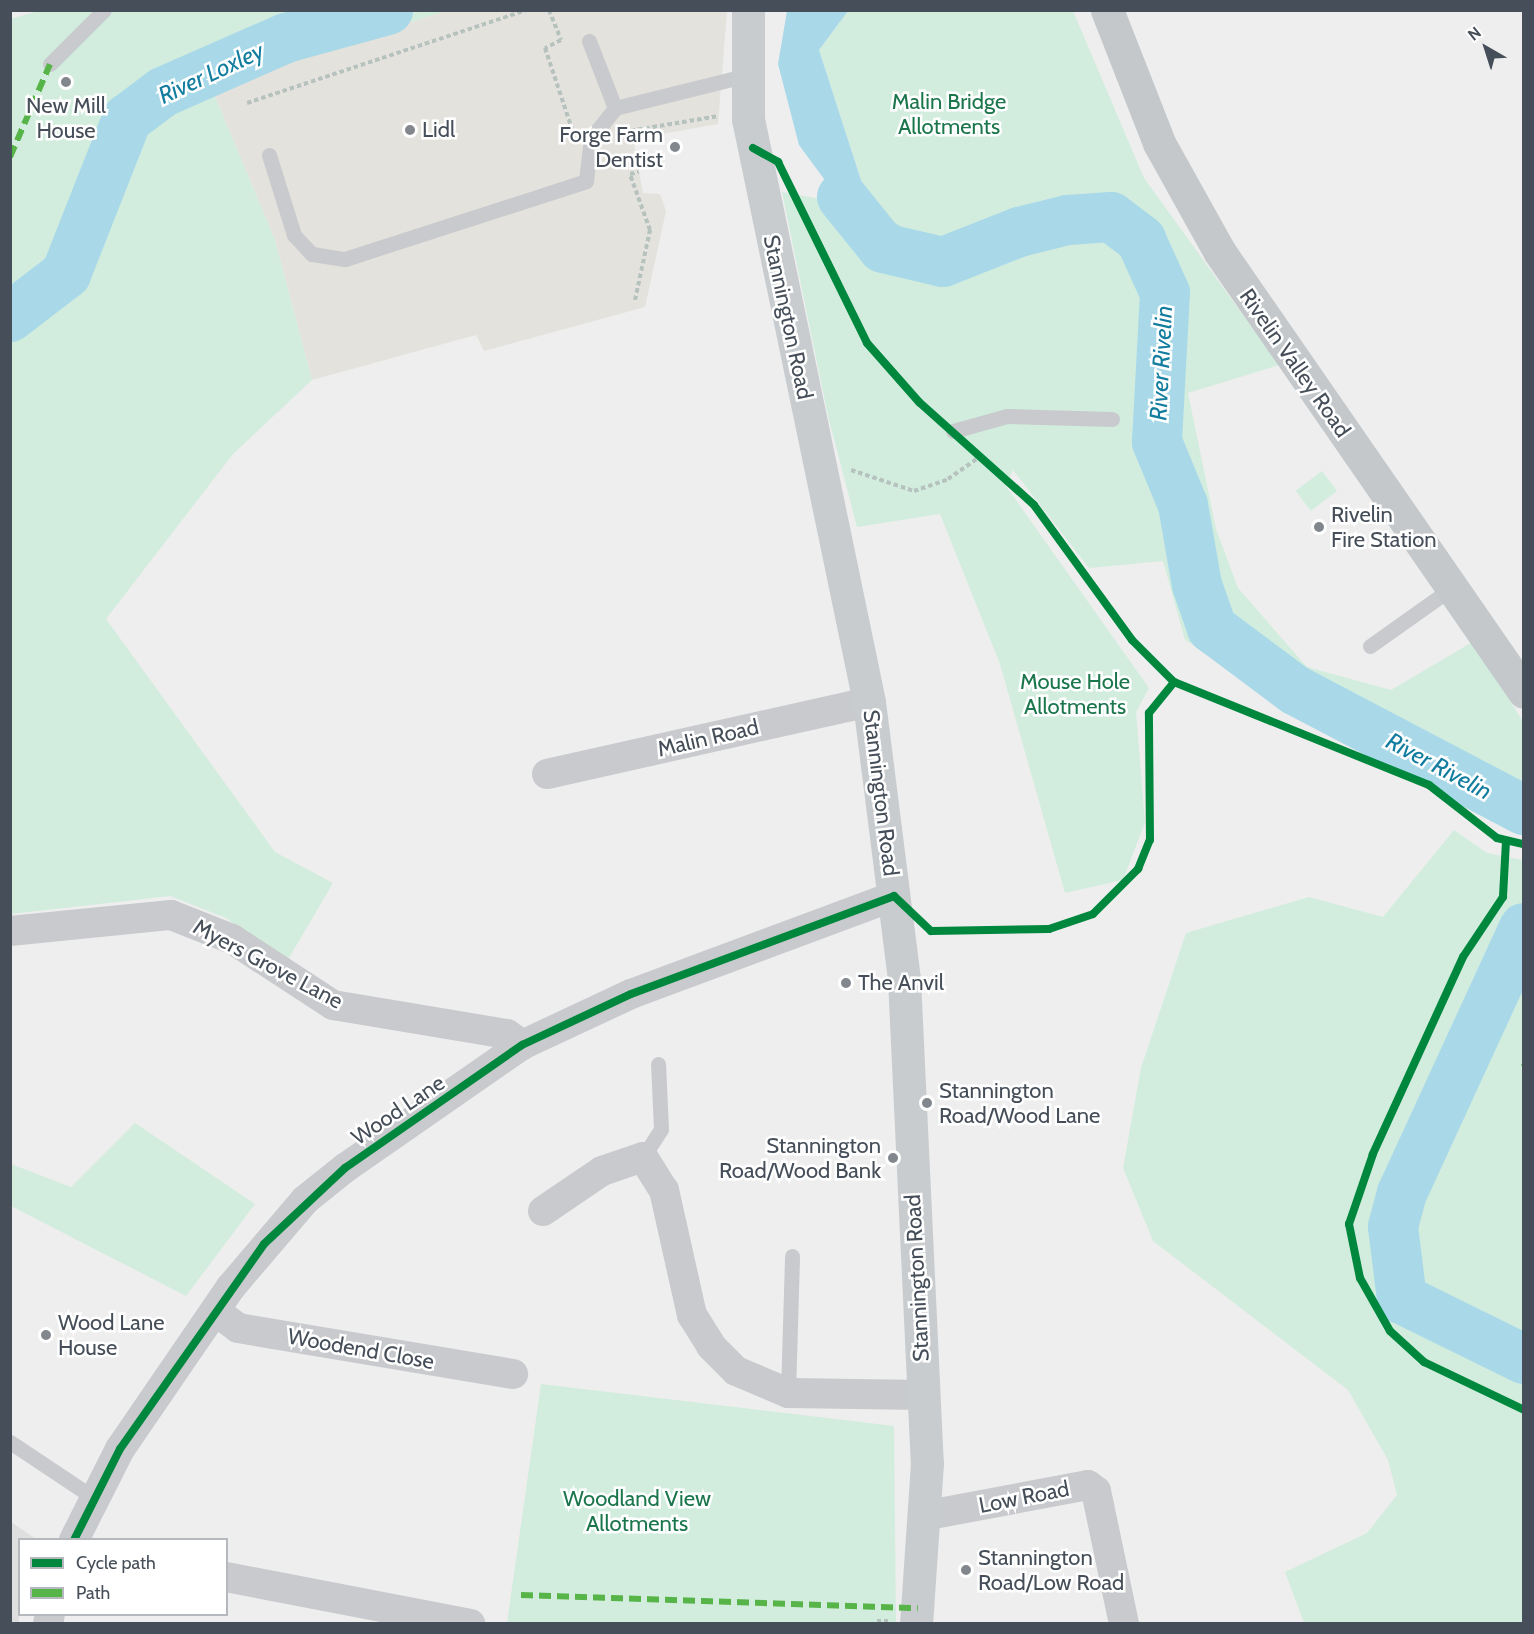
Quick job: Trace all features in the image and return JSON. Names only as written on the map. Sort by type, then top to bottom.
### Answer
[{"type":"main road","name":"Stannington Road","points":[[748,10],[744,76],[747,111],[869,702],[904,979],[923,1395],[923,1516],[916,1623]]},
{"type":"main road","name":"Rivelin Valley Road","points":[[1107,10],[1159,144],[1219,251],[1524,692]]},
{"type":"street","name":"Malin Road","points":[[547,774],[869,702]]},
{"type":"street","name":"Wood Lane","points":[[78,1538],[91,1496],[215,1311],[264,1244],[305,1200],[522,1045],[631,994],[894,896]]},
{"type":"street","name":"Myers Grove Lane","points":[[10,931],[171,915],[232,939],[333,1005],[507,1034],[522,1045]]},
{"type":"street","points":[[543,1211],[602,1171],[643,1157],[664,1190],[692,1315],[736,1371],[788,1393],[923,1395]]},
{"type":"street","name":"Woodend Close","points":[[215,1311],[238,1328],[513,1374]]},
{"type":"street","name":"Low Road","points":[[923,1516],[1088,1485],[1096,1491],[1124,1623]]},
{"type":"street","points":[[228,1577],[471,1623]]},
{"type":"lane","points":[[50,64],[104,10]]},
{"type":"lane","points":[[589,40],[615,108]]},
{"type":"lane","points":[[269,155],[294,235],[312,254],[345,259],[586,181],[591,138],[615,108],[744,76]]},
{"type":"lane","points":[[953,431],[1007,417],[1112,419]]},
{"type":"lane","points":[[1370,646],[1452,588]]},
{"type":"lane","points":[[643,1157],[661,1129],[658,1064]]},
{"type":"lane","points":[[788,1393],[792,1256]]},
{"type":"lane","points":[[10,1442],[91,1496]]},
{"type":"path","points":[[247,103],[527,10]]},
{"type":"path","points":[[549,10],[561,40],[545,48],[574,136]]},
{"type":"path","points":[[568,138],[574,136],[591,138],[747,111]]},
{"type":"path","points":[[635,300],[650,230],[630,174],[639,172]]},
{"type":"path","points":[[817,457],[914,491],[948,479],[981,456]]},
{"type":"shaded area","points":[[445,11],[727,11],[718,124],[633,139],[643,193],[660,194],[666,211],[645,307],[484,351],[476,335],[312,380],[275,240],[211,87]]},
{"type":"shaded area","points":[[11,1522],[35,1538],[18,1538],[19,1623],[11,1623]]},
{"type":"green space","points":[[42,10],[445,11],[211,87],[275,240],[312,380],[233,454],[106,619],[275,852],[333,883],[286,963],[226,918],[170,896],[11,914],[10,19]]},
{"type":"green space","points":[[848,11],[1073,11],[1144,178],[1279,365],[1188,393],[1216,529],[1238,588],[1307,667],[1391,690],[1474,641],[1523,722],[1523,829],[1418,763],[1272,690],[1185,640],[1163,561],[1089,568],[1013,470],[1006,486],[1149,688],[1136,712],[1145,822],[1123,880],[1065,893],[1000,664],[940,514],[857,527],[828,416],[782,192],[870,208],[819,50]]},
{"type":"green space","points":[[1322,471],[1337,491],[1311,511],[1296,491]]},
{"type":"green space","points":[[1454,830],[1487,853],[1523,860],[1523,1623],[1304,1623],[1285,1572],[1367,1533],[1397,1495],[1388,1460],[1348,1390],[1153,1241],[1123,1168],[1141,1068],[1186,933],[1309,897],[1383,917]]},
{"type":"green space","points":[[135,1123],[255,1204],[186,1296],[11,1206],[11,1164],[71,1187]]},
{"type":"green space","name":"Woodland View Allotments","points":[[541,1384],[894,1426],[896,1623],[507,1623]]},
{"type":"water","points":[[787,11],[848,11],[819,50],[870,208],[903,228],[880,255],[799,145],[778,64]]},
{"type":"waterway","name":"River Loxley","points":[[10,317],[66,274],[127,119],[163,92],[286,38],[388,10]]},
{"type":"waterway","name":"River Rivelin","points":[[842,197],[883,248],[943,262],[1019,232],[1068,220],[1111,217],[1141,240],[1165,293],[1157,442],[1183,505],[1197,585],[1212,628],[1295,690],[1524,810]]},
{"type":"waterway","name":"River Rivelin","points":[[1524,928],[1402,1193],[1393,1227],[1402,1299],[1524,1359]]},
{"type":"marked path","points":[[10,157],[50,64]]},
{"type":"marked path","points":[[521,1595],[918,1608]]},
{"type":"cycle path","points":[[753,148],[778,162],[867,343],[919,402],[1034,505],[1132,640],[1174,682],[1429,785],[1497,838],[1524,844]]},
{"type":"cycle path","points":[[75,1538],[120,1449],[264,1244],[345,1168],[522,1045],[631,994],[894,896],[931,931],[1049,929],[1093,914],[1138,869],[1150,840],[1149,713],[1174,682]]},
{"type":"cycle path","points":[[1506,841],[1503,897],[1463,957],[1373,1154],[1349,1224],[1360,1278],[1390,1331],[1424,1362],[1524,1410]]},
{"type":"place","name":"New Mill House","points":[[66,82]]},
{"type":"place","name":"Lidl","points":[[410,130]]},
{"type":"place","name":"Forge Farm Dentist","points":[[675,147]]},
{"type":"place","name":"Rivelin Fire Station","points":[[1319,527]]},
{"type":"place","name":"The Anvil","points":[[846,983]]},
{"type":"place","name":"Stannington Road/Wood Lane","points":[[927,1103]]},
{"type":"place","name":"Stannington Road/Wood Bank","points":[[893,1158]]},
{"type":"place","name":"Wood Lane House","points":[[46,1335]]},
{"type":"place","name":"Stannington Road/Low Road","points":[[966,1570]]},
{"type":"park label","name":"Malin Bridge Allotments","points":[[949,114]]},
{"type":"park label","name":"Mouse Hole Allotments","points":[[1075,694]]}]
